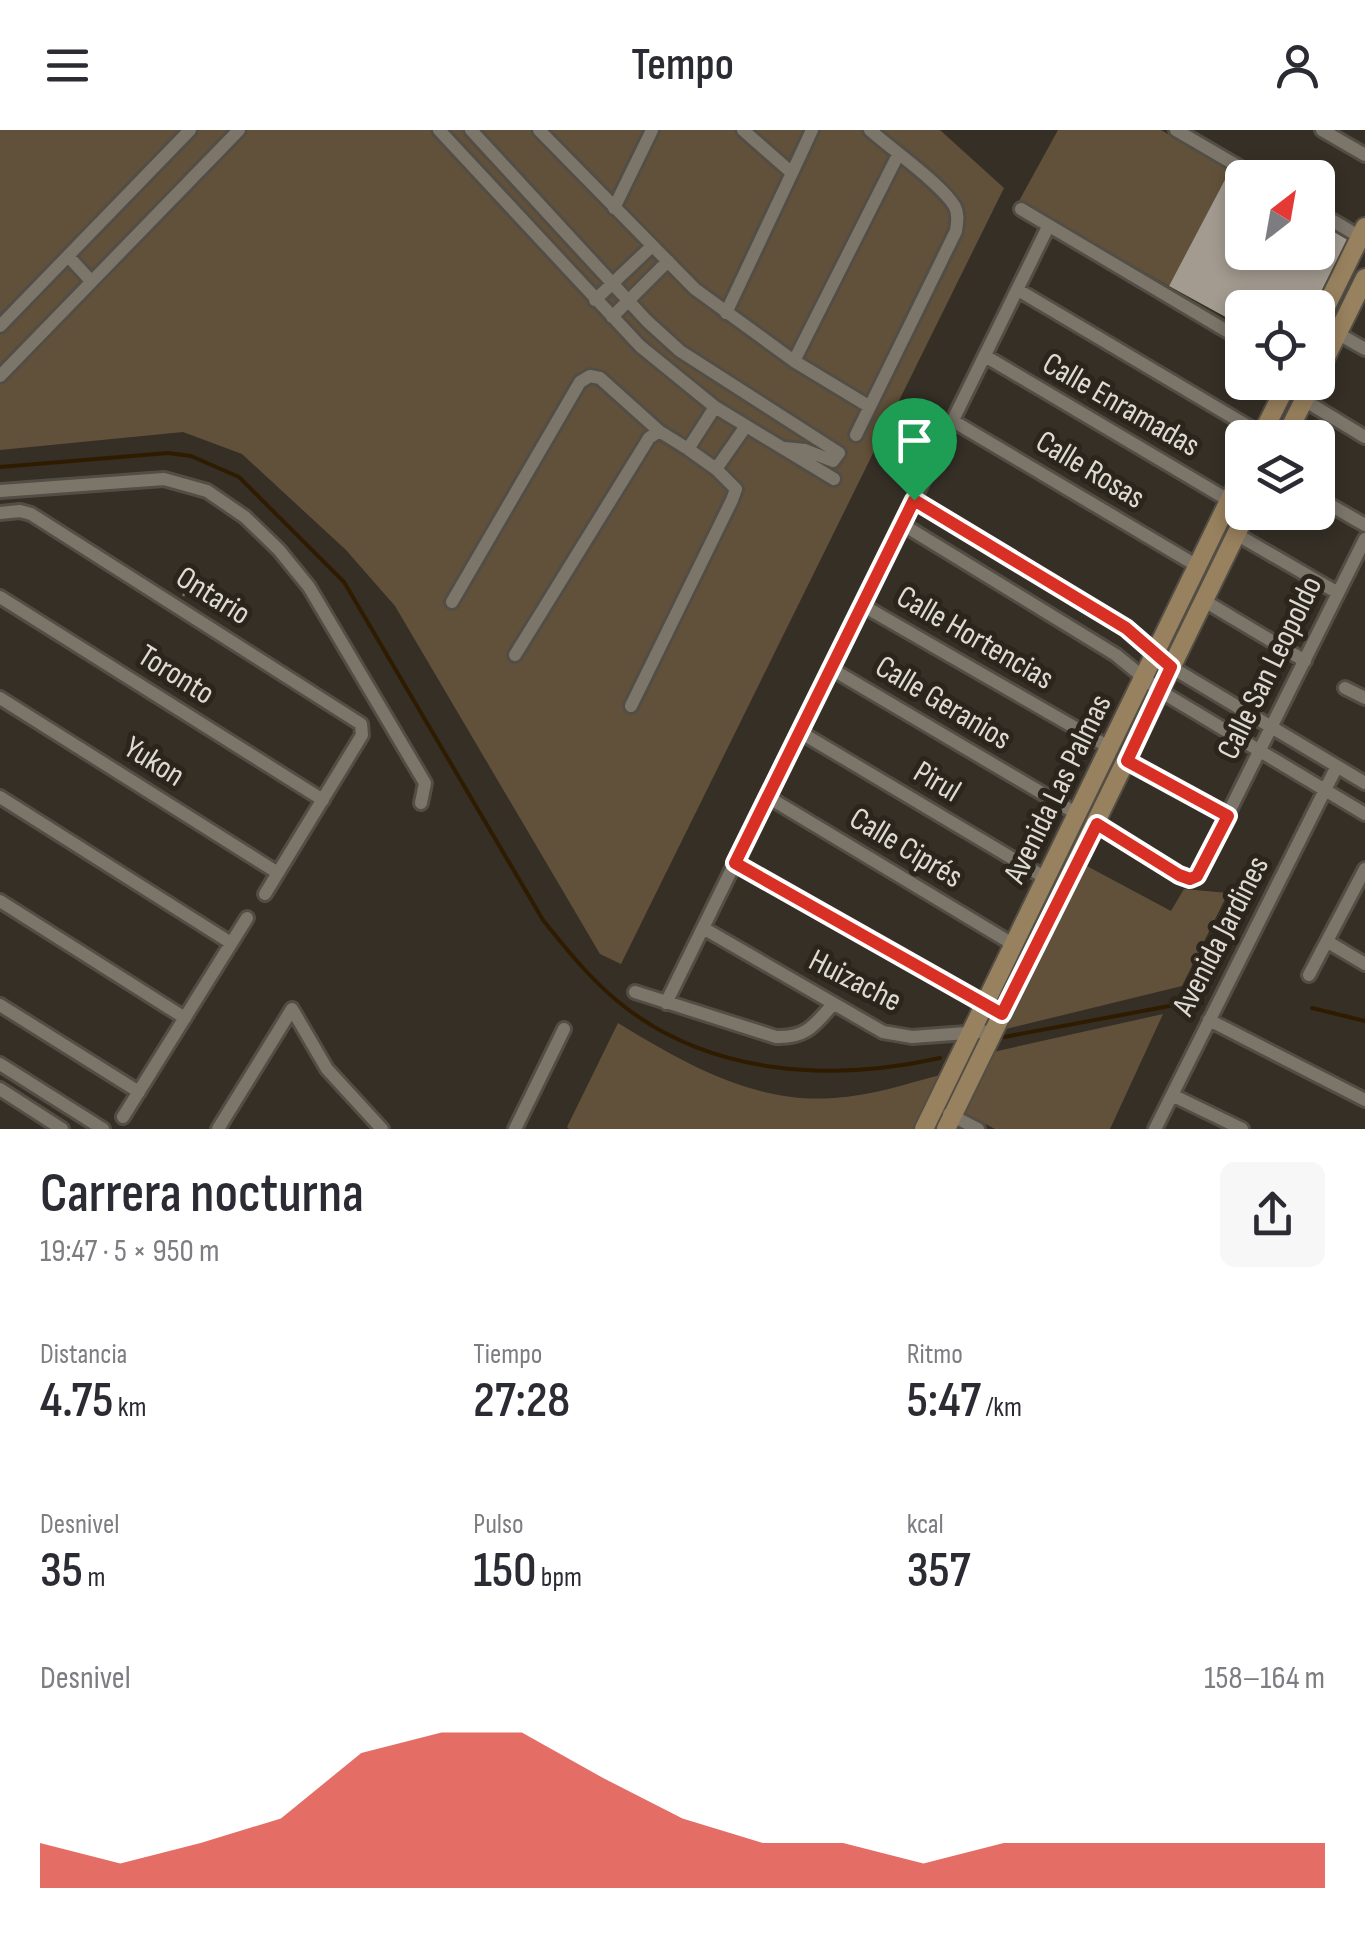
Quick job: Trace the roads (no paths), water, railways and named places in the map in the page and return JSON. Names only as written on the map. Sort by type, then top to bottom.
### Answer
[{"type":"street","points":[[0,326],[190,130]]},
{"type":"street","points":[[0,376],[239,130]]},
{"type":"street","points":[[439,130],[652,357],[715,407],[834,480]]},
{"type":"street","points":[[471,130],[680,351],[839,453],[833,461],[805,450],[784,448]]},
{"type":"street","points":[[539,130],[652,246],[726,313],[794,361],[870,407]]},
{"type":"street","points":[[553,145],[560,130]]},
{"type":"street","points":[[614,208],[652,130]]},
{"type":"street","points":[[743,130],[792,173]]},
{"type":"street","points":[[726,313],[812,130]]},
{"type":"street","points":[[856,436],[956,232],[958,220],[957,210],[946,196],[870,130]]},
{"type":"street","points":[[1176,130],[1227,160]]},
{"type":"street","points":[[1322,130],[1365,155]]},
{"type":"street","points":[[794,361],[898,155]]},
{"type":"street","points":[[1021,210],[1225,330]]},
{"type":"street","points":[[1334,290],[1363,232],[1335,220]]},
{"type":"street","points":[[666,1003],[1048,227]]},
{"type":"street","points":[[596,300],[652,246]]},
{"type":"street","points":[[68,256],[91,281]]},
{"type":"street","points":[[612,317],[668,261]]},
{"type":"street","points":[[1335,339],[1365,278]]},
{"type":"street","points":[[1018,290],[1234,420]]},
{"type":"street","points":[[1338,333],[1365,349]]},
{"type":"street","name":"Calle Enramadas","points":[[985,356],[1225,498]]},
{"type":"street","points":[[452,602],[580,382],[590,376],[600,378],[659,432],[716,469],[736,489],[632,706]]},
{"type":"street","points":[[1294,420],[1304,400],[1365,437]]},
{"type":"street","points":[[688,449],[715,407]]},
{"type":"street","name":"Calle Rosas","points":[[953,421],[1199,567]]},
{"type":"street","points":[[716,469],[746,426]]},
{"type":"street","points":[[515,655],[650,438],[659,432]]},
{"type":"street","points":[[0,491],[164,479],[207,492],[245,518],[279,550],[309,587],[425,783],[422,803]]},
{"type":"street","points":[[914,500],[1126,628],[1171,667],[1270,729],[1365,782]]},
{"type":"street","points":[[1335,508],[1365,525]]},
{"type":"street","name":"Ontario","points":[[0,512],[20,510],[31,514],[357,720],[362,734],[323,800]]},
{"type":"street","name":"Avenida Las Palmas","points":[[950,1122],[994,1017],[1097,824],[1145,678],[1225,512]]},
{"type":"street","points":[[902,524],[1093,640],[1160,691],[1365,814]]},
{"type":"street","name":"Avenida Las Palmas","points":[[924,1129],[973,1030],[994,1017],[1016,946],[1046,879],[1079,815],[1160,691],[1238,530]]},
{"type":"street","points":[[1236,534],[1338,594]]},
{"type":"street","name":"Calle San Leopoldo","points":[[1097,824],[1179,875],[1190,879],[1197,876],[1365,538]]},
{"type":"street","name":"Toronto","points":[[0,597],[323,800]]},
{"type":"street","points":[[1203,600],[1305,661]]},
{"type":"street","name":"Calle Hortencias","points":[[862,606],[1228,816]]},
{"type":"street","name":"Calle Geranios","points":[[830,668],[1079,815]]},
{"type":"street","points":[[1345,688],[1365,698]]},
{"type":"street","name":"Yukon","points":[[0,698],[278,873]]},
{"type":"street","name":"Pirul","points":[[800,732],[1046,879]]},
{"type":"street","name":"Avenida Jardines","points":[[1155,1129],[1336,768]]},
{"type":"street","points":[[0,797],[232,943]]},
{"type":"street","name":"Calle Ciprés","points":[[768,797],[1016,946]]},
{"type":"street","points":[[265,894],[323,800]]},
{"type":"street","points":[[735,863],[994,1017]]},
{"type":"street","points":[[1308,974],[1359,894],[1365,869]]},
{"type":"street","points":[[0,901],[185,1018]]},
{"type":"street","points":[[123,1117],[247,918]]},
{"type":"street","name":"Huizache","points":[[703,928],[883,1032],[912,1037],[973,1030]]},
{"type":"street","points":[[1328,942],[1365,964]]},
{"type":"street","points":[[635,992],[776,1037],[797,1038],[809,1032],[833,1004]]},
{"type":"street","points":[[0,1005],[139,1092]]},
{"type":"street","points":[[218,1129],[292,1009],[327,1069],[382,1129]]},
{"type":"street","points":[[1209,1020],[1365,1100]]},
{"type":"street","points":[[515,1129],[564,1030]]},
{"type":"street","points":[[0,1064],[103,1129]]},
{"type":"street","points":[[0,1090],[62,1129]]},
{"type":"street","points":[[1172,1094],[1242,1129]]},
{"type":"street","points":[[935,1107],[950,1122],[978,1129]]},
{"type":"waterway","points":[[0,467],[168,453],[191,456],[239,477],[344,582],[543,920],[600,985],[656,1028],[733,1059],[774,1067],[857,1070],[940,1058]]},
{"type":"waterway","points":[[1004,1037],[1202,1003]]},
{"type":"waterway","points":[[1312,1008],[1365,1021]]}]
